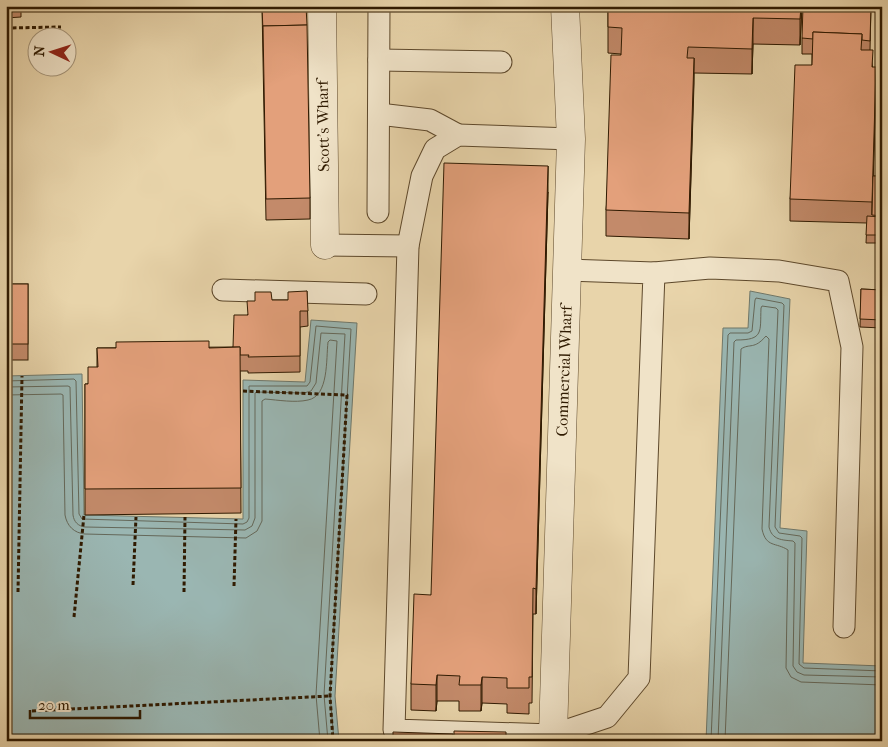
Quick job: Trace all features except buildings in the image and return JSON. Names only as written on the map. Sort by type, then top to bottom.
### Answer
[{"type":"street","name":"Scott's Wharf","points":[[322,6],[325,245]]},
{"type":"street","name":"Commercial Wharf","points":[[553,738],[571,139],[565,6]]},
{"type":"lane","points":[[378,212],[380,6]]},
{"type":"lane","points":[[379,60],[501,62]]},
{"type":"lane","points":[[379,114],[430,120],[458,135],[571,139]]},
{"type":"lane","points":[[458,135],[435,149],[422,176],[408,246],[394,730],[553,738],[607,717],[639,678],[654,273]]},
{"type":"lane","points":[[325,245],[408,246]]},
{"type":"lane","points":[[567,270],[654,273],[710,268],[779,271],[838,281],[852,347],[844,627]]},
{"type":"lane","points":[[223,290],[366,294]]},
{"type":"path","points":[[6,28],[61,27]]},
{"type":"path","points":[[18,592],[22,376]]},
{"type":"path","points":[[244,391],[347,395],[330,696],[333,741]]},
{"type":"path","points":[[74,617],[84,515]]},
{"type":"path","points":[[133,585],[136,517]]},
{"type":"path","points":[[184,517],[184,592]]},
{"type":"path","points":[[234,586],[236,519]]},
{"type":"path","points":[[32,711],[330,696]]},
{"type":"water","points":[[750,291],[790,299],[780,528],[807,531],[803,663],[882,666],[882,741],[706,741],[723,328],[748,328]]},
{"type":"water","points":[[311,320],[357,323],[335,696],[339,741],[6,741],[6,376],[82,374],[84,515],[243,519],[243,380],[305,382]]}]
